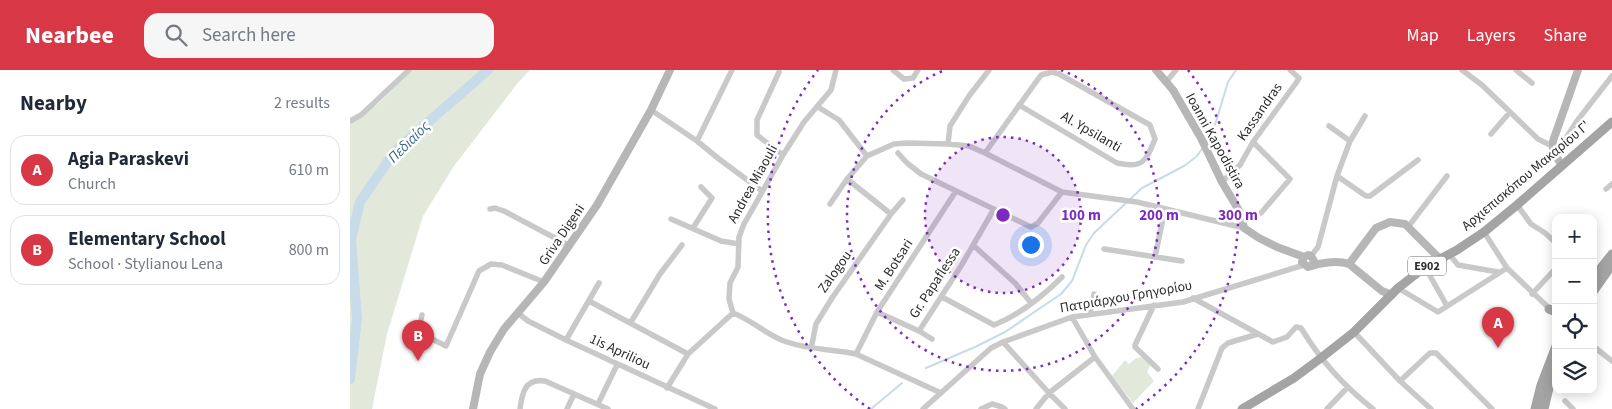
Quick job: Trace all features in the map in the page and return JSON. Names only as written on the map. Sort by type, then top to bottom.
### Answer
[{"type":"main road","name":"Αρχιεπισκόπου Μακαρίου Γ'","points":[[1242,409],[1294,378],[1321,358],[1354,332],[1395,292],[1425,267],[1484,232],[1612,122]]},
{"type":"main road","points":[[1597,273],[1612,254]]},
{"type":"main road","points":[[1597,286],[1612,265]]},
{"type":"main road","points":[[1536,409],[1541,385],[1555,349]]},
{"type":"main road","points":[[1544,409],[1552,380]]},
{"type":"street","points":[[350,120],[361,115],[409,70]]},
{"type":"street","name":"Griva Digeni","points":[[473,409],[480,374],[487,358],[504,329],[544,282],[597,205],[651,110],[670,70]]},
{"type":"street","points":[[697,141],[732,70]]},
{"type":"street","name":"Andrea Miaouli","points":[[733,313],[729,299],[730,283],[738,266],[738,244],[744,224],[804,122],[831,90],[836,70]]},
{"type":"street","points":[[894,70],[904,79],[913,78],[918,70]]},
{"type":"street","points":[[948,144],[950,126],[969,96],[989,70]]},
{"type":"street","name":"Ioanni Kapodistira","points":[[1156,70],[1166,82],[1202,138],[1222,182],[1241,214],[1244,228]]},
{"type":"street","points":[[1166,82],[1176,70]]},
{"type":"street","name":"Kassandras","points":[[1222,182],[1240,164],[1253,142],[1299,78],[1290,70]]},
{"type":"street","points":[[1462,70],[1482,84],[1538,139],[1552,146]]},
{"type":"street","points":[[1516,70],[1532,83]]},
{"type":"street","points":[[1562,166],[1552,146],[1575,71]]},
{"type":"street","points":[[779,72],[757,120],[757,135],[783,155]]},
{"type":"street","name":"Al. Ypsilanti","points":[[1052,72],[1059,74],[1150,125],[1155,139],[1148,155],[1140,164],[1130,166],[1117,163],[1019,105],[1041,75],[1052,72]]},
{"type":"street","points":[[1555,155],[1588,106],[1612,76]]},
{"type":"street","points":[[984,152],[1019,105]]},
{"type":"street","points":[[818,107],[839,120],[867,156]]},
{"type":"street","points":[[651,110],[697,141],[762,191]]},
{"type":"street","points":[[1491,134],[1510,112]]},
{"type":"street","points":[[1309,260],[1318,247],[1337,176],[1350,141],[1365,116]]},
{"type":"street","points":[[1329,126],[1350,141]]},
{"type":"street","points":[[1253,142],[1290,179],[1262,213]]},
{"type":"street","points":[[830,204],[847,179],[867,156],[894,144],[948,144],[969,146],[984,152],[1062,192],[1138,202],[1244,228],[1277,247],[1309,260],[1349,264],[1382,290],[1395,292],[1438,312],[1507,268]]},
{"type":"street","points":[[898,153],[906,163],[921,174],[1031,227],[1038,223],[1062,192]]},
{"type":"street","points":[[1337,176],[1366,196],[1370,196],[1418,160]]},
{"type":"street","points":[[1408,227],[1447,176]]},
{"type":"street","points":[[847,179],[891,214]]},
{"type":"street","points":[[1606,189],[1612,184]]},
{"type":"street","points":[[693,228],[712,198],[701,187]]},
{"type":"street","name":"M. Botsari","points":[[856,354],[878,312],[956,191]]},
{"type":"street","name":"Zalogou","points":[[811,349],[816,324],[828,304],[891,214],[903,200]]},
{"type":"street","points":[[1517,205],[1531,224],[1552,239]]},
{"type":"street","points":[[490,209],[495,208],[504,211],[570,246]]},
{"type":"street","name":"Gr. Papaflessa","points":[[878,312],[919,331],[974,246],[994,209]]},
{"type":"street","points":[[1155,257],[1165,209]]},
{"type":"street","points":[[672,219],[721,241],[738,244]]},
{"type":"street","points":[[1349,264],[1376,228],[1390,222],[1405,224],[1440,259]]},
{"type":"street","points":[[1484,232],[1507,268],[1532,294],[1552,310]]},
{"type":"street","points":[[631,322],[660,274],[682,244]]},
{"type":"street","points":[[974,246],[1015,283],[1031,303]]},
{"type":"street","points":[[1104,249],[1182,261]]},
{"type":"street","points":[[1449,254],[1458,265],[1498,272]]},
{"type":"street","name":"Πατριάρχου Γρηγορίου","points":[[923,409],[991,348],[1002,342],[1072,317],[1183,302],[1309,260]]},
{"type":"street","points":[[422,315],[419,329],[422,334],[446,346],[479,271],[491,264],[502,265],[544,282]]},
{"type":"street","points":[[1425,267],[1447,306]]},
{"type":"street","points":[[1532,294],[1552,272]]},
{"type":"street","points":[[942,298],[994,324],[1008,319],[1052,287],[1062,277]]},
{"type":"street","points":[[566,340],[598,283]]},
{"type":"street","points":[[1090,314],[1094,294]]},
{"type":"street","points":[[1193,298],[1273,342],[1287,337],[1298,327],[1301,328],[1321,358],[1347,388],[1373,409]]},
{"type":"street","points":[[589,301],[688,354]]},
{"type":"street","points":[[1154,305],[1135,347],[1158,369]]},
{"type":"street","name":"1is Apriliou","points":[[518,312],[528,321],[566,340],[715,409]]},
{"type":"street","points":[[667,388],[688,354],[733,313],[785,341],[811,349],[840,350],[856,354],[941,393]]},
{"type":"street","points":[[1072,317],[1095,357],[1133,409]]},
{"type":"street","points":[[919,331],[932,339]]},
{"type":"street","points":[[1354,332],[1400,381],[1431,409]]},
{"type":"street","points":[[1198,409],[1222,348],[1228,343],[1258,334]]},
{"type":"street","points":[[1002,342],[1049,394],[1066,409]]},
{"type":"street","points":[[1597,349],[1612,361]]},
{"type":"street","points":[[1400,381],[1430,353],[1436,353],[1492,409]]},
{"type":"street","points":[[1036,409],[1049,394],[1095,357]]},
{"type":"street","points":[[598,404],[617,365]]},
{"type":"street","points":[[520,409],[526,387],[532,381],[538,380],[545,381],[608,409]]},
{"type":"street","points":[[1327,409],[1347,388]]},
{"type":"street","points":[[567,409],[574,394]]},
{"type":"street","points":[[1564,401],[1574,409]]},
{"type":"street","points":[[981,409],[992,404],[1002,406],[1005,409]]},
{"type":"green space","points":[[412,70],[530,70],[517,84],[454,166],[423,216],[387,334],[372,409],[350,409],[350,124],[380,102]]},
{"type":"green space","points":[[1144,357],[1151,364],[1147,372],[1154,381],[1133,403],[1112,376],[1125,360],[1129,364],[1136,358]]},
{"type":"waterway","name":"Πεδιαίος","points":[[350,379],[357,319],[351,239],[360,202],[395,151],[488,70]]},
{"type":"waterway","points":[[1206,143],[1214,128],[1228,82],[1236,70]]},
{"type":"waterway","points":[[926,368],[1005,332],[1061,294],[1072,281],[1086,245],[1094,233],[1142,188],[1184,166],[1196,157],[1202,149]]},
{"type":"waterway","points":[[871,409],[902,383]]},
{"type":"place","name":"Agia Paraskevi","points":[[1498,348]]},
{"type":"place","name":"Elementary School","points":[[418,361]]}]
